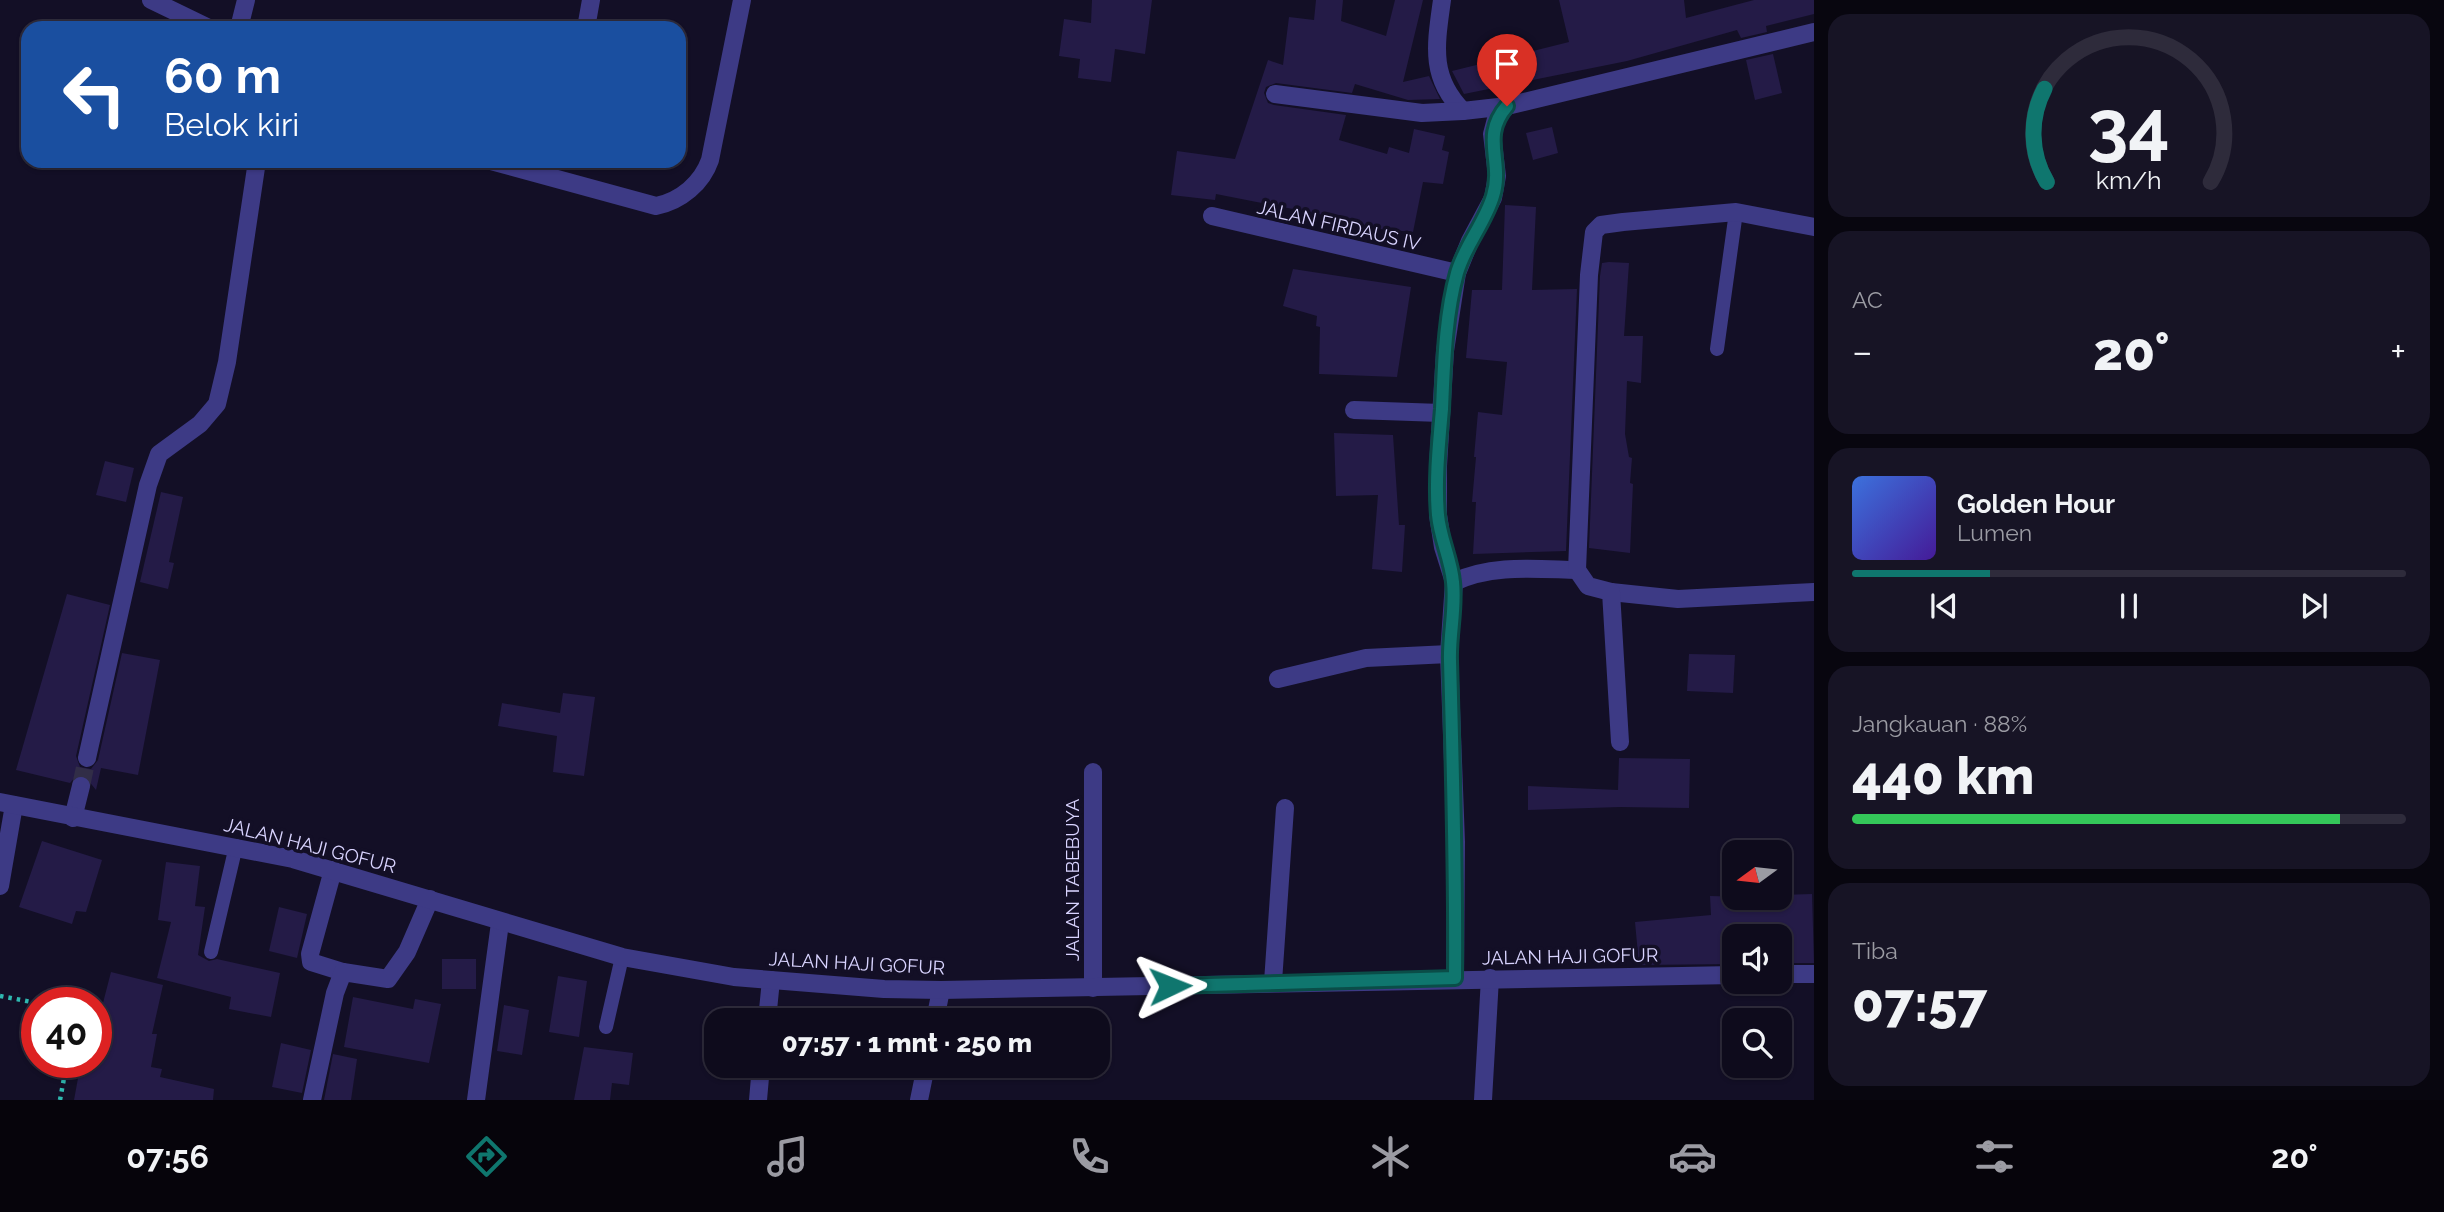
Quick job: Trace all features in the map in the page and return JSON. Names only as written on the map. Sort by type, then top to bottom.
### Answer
[{"type":"street","points":[[151,0],[194,21]]},
{"type":"street","points":[[241,21],[246,0]]},
{"type":"street","points":[[587,21],[591,0]]},
{"type":"street","points":[[517,168],[656,206],[673,203],[705,175],[742,0]]},
{"type":"street","points":[[1442,0],[1435,42],[1436,67],[1446,90],[1464,111]]},
{"type":"street","points":[[1275,94],[1422,113],[1464,111],[1507,106],[1814,32]]},
{"type":"street","points":[[1455,978],[1456,842],[1449,654],[1454,582],[1443,547],[1438,515],[1441,413],[1445,351],[1457,273],[1469,241],[1493,198],[1497,176],[1492,134],[1496,119],[1507,106]]},
{"type":"street","points":[[88,758],[148,485],[159,454],[200,424],[217,404],[227,362],[256,168]]},
{"type":"street","points":[[1814,227],[1736,212],[1601,225],[1594,232],[1589,275],[1577,570],[1588,586],[1611,592],[1678,599],[1814,592]]},
{"type":"street","name":"JALAN FIRDAUS IV","points":[[1212,216],[1457,273]]},
{"type":"street","points":[[1354,410],[1441,413]]},
{"type":"street","points":[[1454,582],[1473,573],[1511,568],[1577,570]]},
{"type":"street","points":[[1611,592],[1620,742]]},
{"type":"street","points":[[1278,679],[1366,658],[1449,654]]},
{"type":"street","name":"JALAN TABEBUYA","points":[[1093,772],[1093,988]]},
{"type":"street","points":[[74,818],[81,786]]},
{"type":"street","points":[[0,886],[7,804]]},
{"type":"street","name":"JALAN HAJI GOFUR","points":[[7,804],[236,846],[333,870],[500,923],[622,957],[734,977],[884,989],[941,990],[1455,978],[1722,975]]},
{"type":"street","points":[[1273,982],[1284,808]]},
{"type":"street","points":[[333,870],[310,962],[343,972],[388,979],[407,952],[429,899]]},
{"type":"street","points":[[476,1100],[500,923]]},
{"type":"street","points":[[312,1100],[335,993],[343,972]]},
{"type":"street","points":[[1792,974],[1814,974]]},
{"type":"street","points":[[1483,1100],[1490,978]]},
{"type":"street","points":[[768,1008],[771,980]]},
{"type":"street","points":[[937,1008],[941,990]]},
{"type":"street","points":[[758,1100],[760,1078]]},
{"type":"street","points":[[919,1100],[924,1078]]},
{"type":"lane","points":[[1717,349],[1736,212]]},
{"type":"lane","points":[[211,952],[236,846]]},
{"type":"lane","points":[[606,1027],[622,957]]},
{"type":"path","points":[[0,996],[21,1000]]},
{"type":"path","points":[[60,1100],[64,1078]]},
{"type":"building","points":[[1092,0],[1152,0],[1145,54],[1115,49],[1111,82],[1078,78],[1080,59],[1059,56],[1064,19],[1091,23]]},
{"type":"building","points":[[1316,0],[1343,0],[1341,21],[1386,36],[1395,0],[1423,0],[1403,82],[1429,76],[1440,99],[1408,100],[1355,84],[1352,93],[1276,83],[1266,87],[1264,93],[1268,103],[1274,105],[1346,115],[1339,140],[1387,154],[1389,147],[1409,153],[1414,129],[1445,136],[1442,150],[1449,152],[1443,184],[1423,182],[1413,232],[1369,228],[1348,222],[1349,220],[1216,194],[1215,200],[1171,195],[1177,151],[1235,159],[1268,60],[1283,65],[1289,17],[1314,20]]},
{"type":"building","points":[[1559,0],[1684,0],[1686,18],[1754,0],[1814,0],[1814,14],[1766,26],[1767,32],[1741,38],[1737,30],[1627,61],[1464,94],[1452,71],[1569,42]]},
{"type":"building","points":[[1773,54],[1782,93],[1755,100],[1746,60]]},
{"type":"building","points":[[1552,127],[1558,153],[1533,160],[1526,133]]},
{"type":"building","points":[[1505,205],[1536,207],[1532,290],[1577,289],[1566,551],[1473,554],[1476,502],[1472,502],[1478,412],[1502,415],[1507,362],[1466,358],[1472,290],[1502,290]]},
{"type":"building","points":[[1602,263],[1629,263],[1624,336],[1643,336],[1641,383],[1627,381],[1625,434],[1629,457],[1632,458],[1630,483],[1633,484],[1630,553],[1589,548],[1600,276]]},
{"type":"building","points":[[1293,269],[1411,287],[1397,377],[1319,374],[1320,327],[1316,326],[1317,316],[1283,306]]},
{"type":"building","points":[[1334,433],[1393,435],[1399,525],[1405,525],[1402,572],[1372,569],[1378,495],[1336,496]]},
{"type":"building","points":[[105,461],[134,468],[126,502],[96,495]]},
{"type":"building","points":[[161,492],[183,497],[169,562],[174,563],[168,589],[140,582]]},
{"type":"building","points":[[67,594],[110,605],[76,756],[80,767],[91,769],[98,760],[122,653],[160,660],[138,775],[101,768],[96,790],[84,775],[77,775],[70,783],[16,770]]},
{"type":"building","points":[[1689,654],[1735,655],[1733,693],[1687,691]]},
{"type":"building","points":[[563,693],[595,697],[584,776],[553,772],[557,736],[498,726],[502,703],[560,713]]},
{"type":"building","points":[[1619,758],[1690,759],[1689,808],[1528,810],[1528,786],[1618,790]]},
{"type":"building","points":[[42,841],[102,860],[86,912],[76,911],[72,924],[19,907]]},
{"type":"building","points":[[166,862],[200,866],[195,906],[205,907],[198,955],[209,961],[217,959],[280,973],[271,1017],[229,1009],[231,997],[157,978],[171,922],[158,920]]},
{"type":"building","points":[[1812,894],[1814,963],[1792,963],[1792,924],[1722,924],[1722,964],[1639,965],[1635,922],[1711,915],[1710,896],[1722,896],[1722,910],[1792,910],[1792,895]]},
{"type":"building","points":[[279,907],[307,914],[297,958],[269,951]]},
{"type":"building","points":[[442,959],[476,959],[476,989],[442,989]]},
{"type":"building","points":[[111,972],[163,985],[152,1034],[157,1034],[151,1067],[162,1069],[160,1077],[214,1089],[213,1100],[74,1100],[78,1078],[112,1078],[112,987],[107,987]]},
{"type":"building","points":[[558,976],[587,981],[579,1037],[549,1032]]},
{"type":"building","points":[[353,997],[413,1009],[415,999],[441,1004],[429,1063],[344,1047]]},
{"type":"building","points":[[504,1005],[529,1010],[522,1055],[497,1051]]},
{"type":"building","points":[[281,1043],[311,1050],[302,1093],[272,1087]]},
{"type":"building","points":[[584,1047],[633,1053],[629,1085],[612,1083],[610,1100],[574,1100]]},
{"type":"building","points":[[333,1054],[357,1059],[351,1100],[324,1100]]},
{"type":"tunnel","points":[[81,786],[87,758]]},
{"type":"route","points":[[1170,986],[1455,978],[1456,842],[1449,654],[1454,582],[1443,547],[1438,515],[1438,466],[1450,308],[1457,273],[1469,241],[1493,198],[1497,176],[1492,134],[1496,119],[1507,106]]}]
